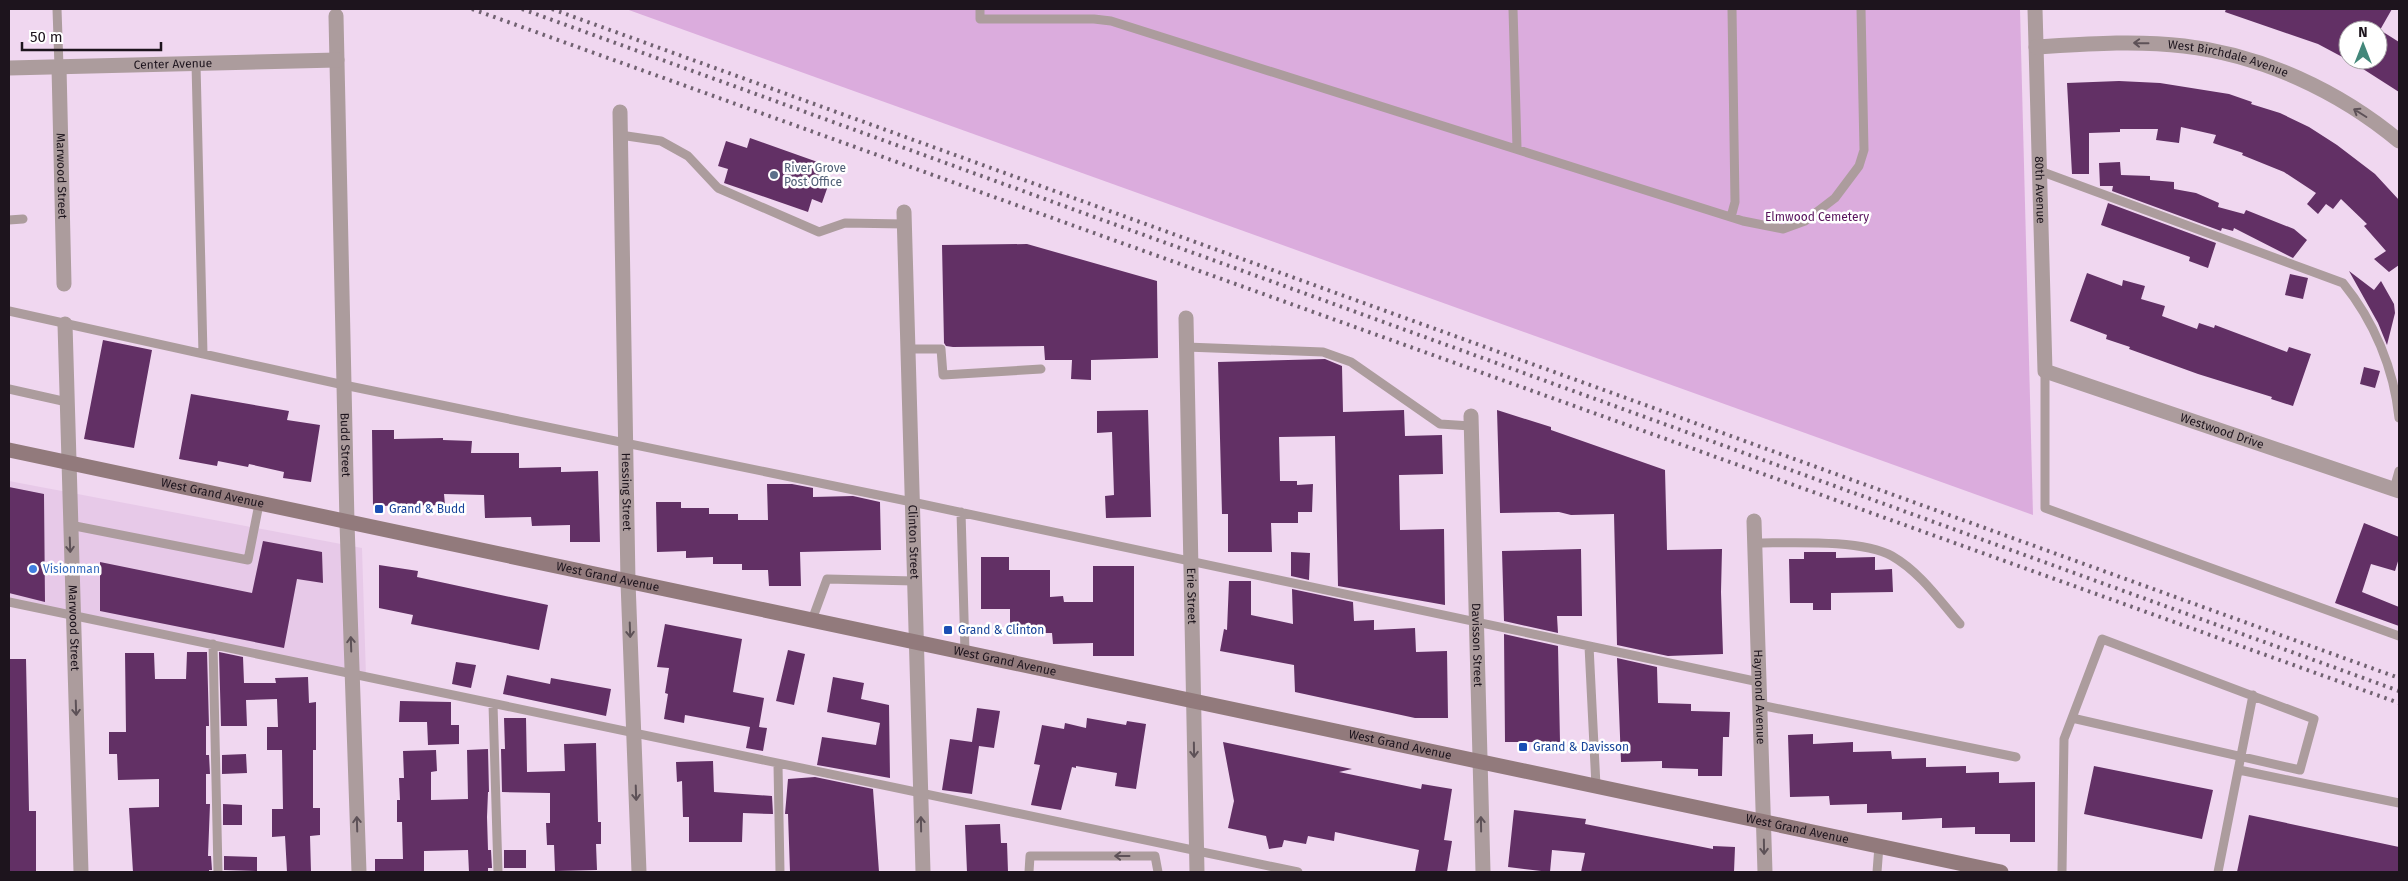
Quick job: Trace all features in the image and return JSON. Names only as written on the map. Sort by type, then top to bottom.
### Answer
[{"type":"main road","name":"West Grand Avenue","points":[[9,450],[2001,872]]},
{"type":"street","name":"80th Avenue","points":[[2035,9],[2045,371]]},
{"type":"street","name":"Budd Street","points":[[336,16],[347,523],[359,872]]},
{"type":"street","name":"West Birchdale Avenue","points":[[2036,47],[2105,43],[2150,44],[2208,49],[2289,74],[2364,115],[2399,141]]},
{"type":"street","name":"Center Avenue","points":[[9,68],[337,60]]},
{"type":"street","name":"Marwood Street","points":[[59,68],[64,284]]},
{"type":"street","name":"Hessing Street","points":[[620,112],[628,582],[639,872]]},
{"type":"street","name":"Clinton Street","points":[[904,218],[923,872]]},
{"type":"street","name":"Erie Street","points":[[1186,318],[1192,702],[1197,872]]},
{"type":"street","name":"Marwood Street","points":[[65,324],[81,872]]},
{"type":"street","name":"Westwood Drive","points":[[2045,371],[2397,490]]},
{"type":"street","name":"Davisson Street","points":[[1471,421],[1483,872]]},
{"type":"street","name":"Haymond Avenue","points":[[1754,521],[1765,872]]},
{"type":"lane","points":[[57,9],[59,68]]},
{"type":"lane","points":[[980,9],[980,19],[1094,19],[1111,21],[1517,148],[1731,218],[1768,227],[1783,228],[1792,227],[1825,207],[1854,175],[1864,150],[1861,9]]},
{"type":"lane","points":[[1513,9],[1517,148]]},
{"type":"lane","points":[[1731,218],[1735,202],[1732,9]]},
{"type":"lane","points":[[196,64],[203,354]]},
{"type":"lane","points":[[620,135],[661,141],[688,156],[718,188],[819,232],[845,223],[904,218]]},
{"type":"lane","points":[[2040,171],[2343,283],[2358,302],[2379,343],[2395,388],[2399,418]]},
{"type":"lane","points":[[9,220],[23,219]]},
{"type":"lane","points":[[9,312],[344,385],[961,512],[1759,682]]},
{"type":"lane","points":[[1186,346],[1323,352],[1351,362],[1440,424],[1471,421]]},
{"type":"lane","points":[[908,349],[941,349],[943,374],[1041,369]]},
{"type":"lane","points":[[2045,371],[2045,508],[2399,636]]},
{"type":"lane","points":[[9,389],[66,402]]},
{"type":"lane","points":[[2397,490],[2399,471]]},
{"type":"lane","points":[[70,525],[248,560],[259,504]]},
{"type":"lane","points":[[961,512],[964,652]]},
{"type":"lane","points":[[1755,543],[1864,547],[1892,556],[1922,579],[1960,624]]},
{"type":"lane","points":[[812,620],[826,579],[915,581]]},
{"type":"lane","points":[[9,602],[352,672],[778,765],[1298,872]]},
{"type":"lane","points":[[2062,872],[2064,739],[2102,639],[2314,719],[2300,770],[2072,718]]},
{"type":"lane","points":[[213,644],[218,872]]},
{"type":"lane","points":[[1589,646],[1596,786]]},
{"type":"lane","points":[[2218,872],[2253,695]]},
{"type":"lane","points":[[493,704],[498,872]]},
{"type":"lane","points":[[1760,705],[2016,757]]},
{"type":"lane","points":[[778,765],[780,872]]},
{"type":"lane","points":[[2239,770],[2399,803]]},
{"type":"lane","points":[[1877,872],[1879,846]]},
{"type":"lane","points":[[1029,872],[1030,856],[1155,856],[1158,872]]},
{"type":"shaded area","points":[[9,481],[362,548],[366,677],[9,604]]},
{"type":"green space","name":"Elmwood Cemetery","points":[[626,9],[2020,9],[2033,515]]},
{"type":"building","points":[[2226,9],[2392,9],[2386,20],[2338,20],[2338,55],[2318,44],[2225,12]]},
{"type":"building","points":[[2388,35],[2399,42],[2399,92],[2365,70],[2388,70]]},
{"type":"building","points":[[2119,81],[2160,83],[2229,94],[2252,102],[2251,104],[2280,113],[2309,127],[2337,145],[2375,174],[2399,200],[2399,265],[2389,272],[2374,259],[2386,251],[2364,226],[2367,224],[2341,199],[2333,209],[2326,204],[2318,214],[2307,204],[2316,193],[2284,172],[2242,155],[2243,153],[2213,143],[2216,135],[2181,127],[2179,143],[2156,140],[2158,129],[2120,129],[2120,132],[2089,133],[2089,174],[2072,174],[2067,83]]},
{"type":"building","name":"River Grove Post Office","points":[[750,138],[826,165],[820,180],[829,183],[822,203],[812,199],[808,212],[724,183],[728,169],[718,166],[726,141],[747,148]]},
{"type":"building","points":[[2120,162],[2121,175],[2150,176],[2150,180],[2174,182],[2174,189],[2196,193],[2219,203],[2218,207],[2244,214],[2246,210],[2294,229],[2307,240],[2293,258],[2234,228],[2233,231],[2222,228],[2221,231],[2112,191],[2113,186],[2100,186],[2099,163]]},
{"type":"building","points":[[2108,203],[2216,243],[2208,268],[2189,261],[2190,257],[2101,225]]},
{"type":"building","points":[[1027,244],[1157,281],[1158,358],[1091,360],[1091,380],[1071,379],[1072,360],[1045,360],[1044,346],[946,346],[944,343],[942,245]]},
{"type":"building","points":[[2349,271],[2374,290],[2381,281],[2394,304],[2395,313],[2387,345],[2378,323]]},
{"type":"building","points":[[2087,273],[2122,286],[2123,280],[2145,286],[2141,299],[2165,306],[2162,316],[2197,329],[2199,323],[2214,328],[2215,325],[2287,352],[2289,347],[2311,354],[2293,406],[2271,399],[2272,397],[2198,374],[2129,349],[2130,347],[2106,339],[2107,335],[2070,321]]},
{"type":"building","points":[[2290,274],[2308,278],[2303,299],[2285,295]]},
{"type":"building","points":[[103,340],[152,350],[134,448],[84,439]]},
{"type":"building","points":[[1325,359],[1342,366],[1343,412],[1404,410],[1405,436],[1442,435],[1443,474],[1399,475],[1400,530],[1444,529],[1445,605],[1338,586],[1335,436],[1279,437],[1280,481],[1297,481],[1297,485],[1313,484],[1312,512],[1298,512],[1298,523],[1271,523],[1272,552],[1228,552],[1228,514],[1222,514],[1218,362]]},
{"type":"building","points":[[2364,367],[2380,371],[2375,388],[2360,384]]},
{"type":"building","points":[[191,394],[289,411],[287,420],[320,425],[311,482],[283,478],[284,472],[249,464],[248,467],[218,461],[217,466],[179,459]]},
{"type":"building","points":[[1148,410],[1151,517],[1106,518],[1105,496],[1114,495],[1112,432],[1097,433],[1097,411]]},
{"type":"building","points":[[1497,410],[1551,427],[1551,430],[1665,470],[1667,550],[1722,549],[1723,654],[1668,656],[1617,645],[1614,514],[1571,515],[1559,512],[1500,513]]},
{"type":"building","points":[[372,430],[394,430],[394,439],[443,438],[443,440],[472,441],[471,453],[519,453],[519,468],[561,467],[561,472],[598,471],[600,542],[570,542],[570,525],[532,526],[531,517],[485,518],[484,495],[444,494],[445,505],[373,506]]},
{"type":"building","points":[[767,484],[792,484],[813,488],[813,497],[853,496],[880,502],[881,550],[800,552],[801,586],[769,586],[768,570],[742,570],[742,564],[713,564],[713,557],[686,558],[686,551],[657,552],[656,502],[681,502],[681,508],[709,508],[709,514],[738,514],[738,520],[768,520]]},
{"type":"building","name":"Visionman","points":[[9,487],[44,494],[45,602],[9,593]]},
{"type":"building","points":[[2364,523],[2399,537],[2399,558],[2395,571],[2371,564],[2362,592],[2399,607],[2399,626],[2335,603]]},
{"type":"building","points":[[263,541],[322,552],[323,583],[297,579],[284,648],[100,611],[100,562],[252,593]]},
{"type":"building","points":[[1581,549],[1582,616],[1557,616],[1558,633],[1504,621],[1502,551]]},
{"type":"building","points":[[1291,552],[1310,553],[1309,580],[1291,576]]},
{"type":"building","points":[[1804,552],[1836,552],[1836,558],[1875,557],[1875,570],[1892,569],[1893,592],[1831,593],[1831,610],[1813,610],[1813,603],[1790,603],[1789,559],[1804,559]]},
{"type":"building","points":[[981,557],[1009,557],[1009,570],[1050,570],[1050,597],[1063,596],[1064,602],[1093,602],[1093,566],[1134,566],[1134,656],[1093,656],[1093,643],[1053,644],[1052,633],[1010,633],[1010,609],[981,609]]},
{"type":"building","points":[[379,565],[418,571],[417,577],[548,605],[539,650],[411,624],[413,615],[379,608]]},
{"type":"building","points":[[1229,581],[1251,581],[1251,615],[1293,624],[1292,589],[1353,602],[1354,621],[1374,620],[1374,630],[1415,628],[1416,652],[1447,651],[1448,718],[1415,718],[1295,692],[1294,665],[1220,651],[1224,629],[1227,630]]},
{"type":"building","points":[[665,624],[742,639],[733,692],[764,698],[759,727],[767,728],[763,751],[746,748],[750,727],[685,715],[684,723],[664,719],[668,694],[665,693],[669,668],[657,667]]},
{"type":"building","points":[[1504,634],[1558,646],[1560,742],[1505,742]]},
{"type":"building","points":[[788,650],[805,654],[794,705],[776,701]]},
{"type":"building","points":[[187,652],[207,652],[209,726],[206,726],[206,755],[209,755],[210,774],[206,774],[206,804],[210,804],[208,856],[211,856],[212,870],[209,870],[209,872],[133,872],[129,808],[159,807],[159,779],[118,780],[117,754],[109,754],[109,732],[126,732],[125,653],[154,653],[155,679],[186,679]]},
{"type":"building","points":[[219,652],[243,657],[244,683],[276,683],[275,678],[308,677],[309,703],[316,702],[316,750],[313,750],[313,808],[320,808],[320,835],[310,836],[311,872],[287,872],[285,836],[272,837],[272,809],[283,809],[282,750],[267,750],[267,727],[278,727],[277,699],[246,700],[247,726],[221,726]]},
{"type":"building","points":[[1617,658],[1657,667],[1658,703],[1691,704],[1691,711],[1730,712],[1729,737],[1723,737],[1722,776],[1698,776],[1698,769],[1662,768],[1662,761],[1621,762]]},
{"type":"building","points":[[9,659],[26,659],[29,811],[36,811],[36,872],[9,872]]},
{"type":"building","points":[[456,662],[476,665],[471,688],[452,684]]},
{"type":"building","points":[[507,675],[550,684],[551,678],[611,689],[606,716],[503,694]]},
{"type":"building","points":[[833,677],[864,683],[861,699],[889,705],[890,778],[817,765],[822,737],[876,745],[880,723],[827,712]]},
{"type":"building","points":[[400,701],[451,702],[451,725],[459,725],[459,744],[428,745],[427,722],[399,722]]},
{"type":"building","points":[[977,708],[1000,711],[994,748],[979,746],[972,794],[942,790],[950,739],[972,742]]},
{"type":"building","points":[[504,718],[526,718],[527,772],[565,771],[564,744],[596,743],[598,822],[601,822],[601,844],[596,844],[597,870],[555,871],[554,845],[547,845],[546,823],[550,823],[550,793],[502,792],[501,749],[505,749]]},
{"type":"building","points":[[1087,718],[1126,725],[1127,721],[1146,724],[1136,789],[1115,786],[1117,773],[1076,766],[1076,768],[1072,767],[1061,810],[1031,805],[1040,765],[1034,764],[1042,725],[1064,729],[1065,723],[1086,728]]},
{"type":"building","points":[[1813,734],[1813,744],[1853,742],[1853,752],[1891,751],[1892,759],[1926,758],[1926,767],[1966,766],[1966,773],[1999,772],[1999,783],[2035,782],[2035,842],[2010,842],[2010,834],[1975,834],[1975,827],[1942,828],[1942,818],[1902,820],[1902,812],[1867,813],[1867,804],[1830,805],[1829,796],[1790,797],[1788,735]]},
{"type":"building","points":[[1223,742],[1352,769],[1339,772],[1421,789],[1422,784],[1452,789],[1444,840],[1452,841],[1447,872],[1415,872],[1419,850],[1335,832],[1334,841],[1308,836],[1306,844],[1284,840],[1282,847],[1269,849],[1266,836],[1228,828],[1234,801]]},
{"type":"building","points":[[488,749],[488,850],[491,850],[492,868],[488,868],[488,872],[469,872],[468,850],[424,851],[424,872],[375,872],[375,859],[403,859],[402,822],[397,822],[397,800],[400,800],[399,778],[404,778],[403,751],[436,750],[437,771],[431,772],[431,800],[468,799],[467,750]]},
{"type":"building","points":[[246,754],[247,773],[222,774],[222,755]]},
{"type":"building","points":[[713,761],[714,792],[772,796],[773,814],[743,813],[742,842],[689,842],[689,817],[683,817],[682,781],[677,782],[676,762]]},
{"type":"building","points":[[2094,766],[2213,790],[2202,839],[2084,814]]},
{"type":"building","points":[[815,777],[873,789],[879,872],[790,872],[788,814],[785,814],[788,779]]},
{"type":"building","points":[[223,804],[242,805],[242,825],[223,825]]},
{"type":"building","points":[[1514,810],[1586,819],[1585,824],[1713,849],[1713,846],[1735,847],[1734,872],[1581,872],[1585,853],[1552,850],[1550,872],[1508,867]]},
{"type":"building","points":[[2249,815],[2399,847],[2399,872],[2237,872]]},
{"type":"building","points":[[1000,824],[1001,843],[1007,843],[1008,872],[967,872],[965,825]]},
{"type":"building","points":[[504,850],[526,850],[526,868],[504,868]]},
{"type":"building","points":[[224,856],[257,857],[257,871],[224,870]]},
{"type":"railway","points":[[472,9],[2399,703]]},
{"type":"railway","points":[[522,9],[2399,691]]},
{"type":"railway","points":[[552,9],[2399,678]]},
{"type":"place","name":"River Grove Post Office","points":[[774,175]]},
{"type":"place","name":"Grand & Budd","points":[[379,509]]},
{"type":"place","name":"Visionman","points":[[33,569]]},
{"type":"place","name":"Grand & Clinton","points":[[948,630]]},
{"type":"place","name":"Grand & Davisson","points":[[1523,747]]}]
